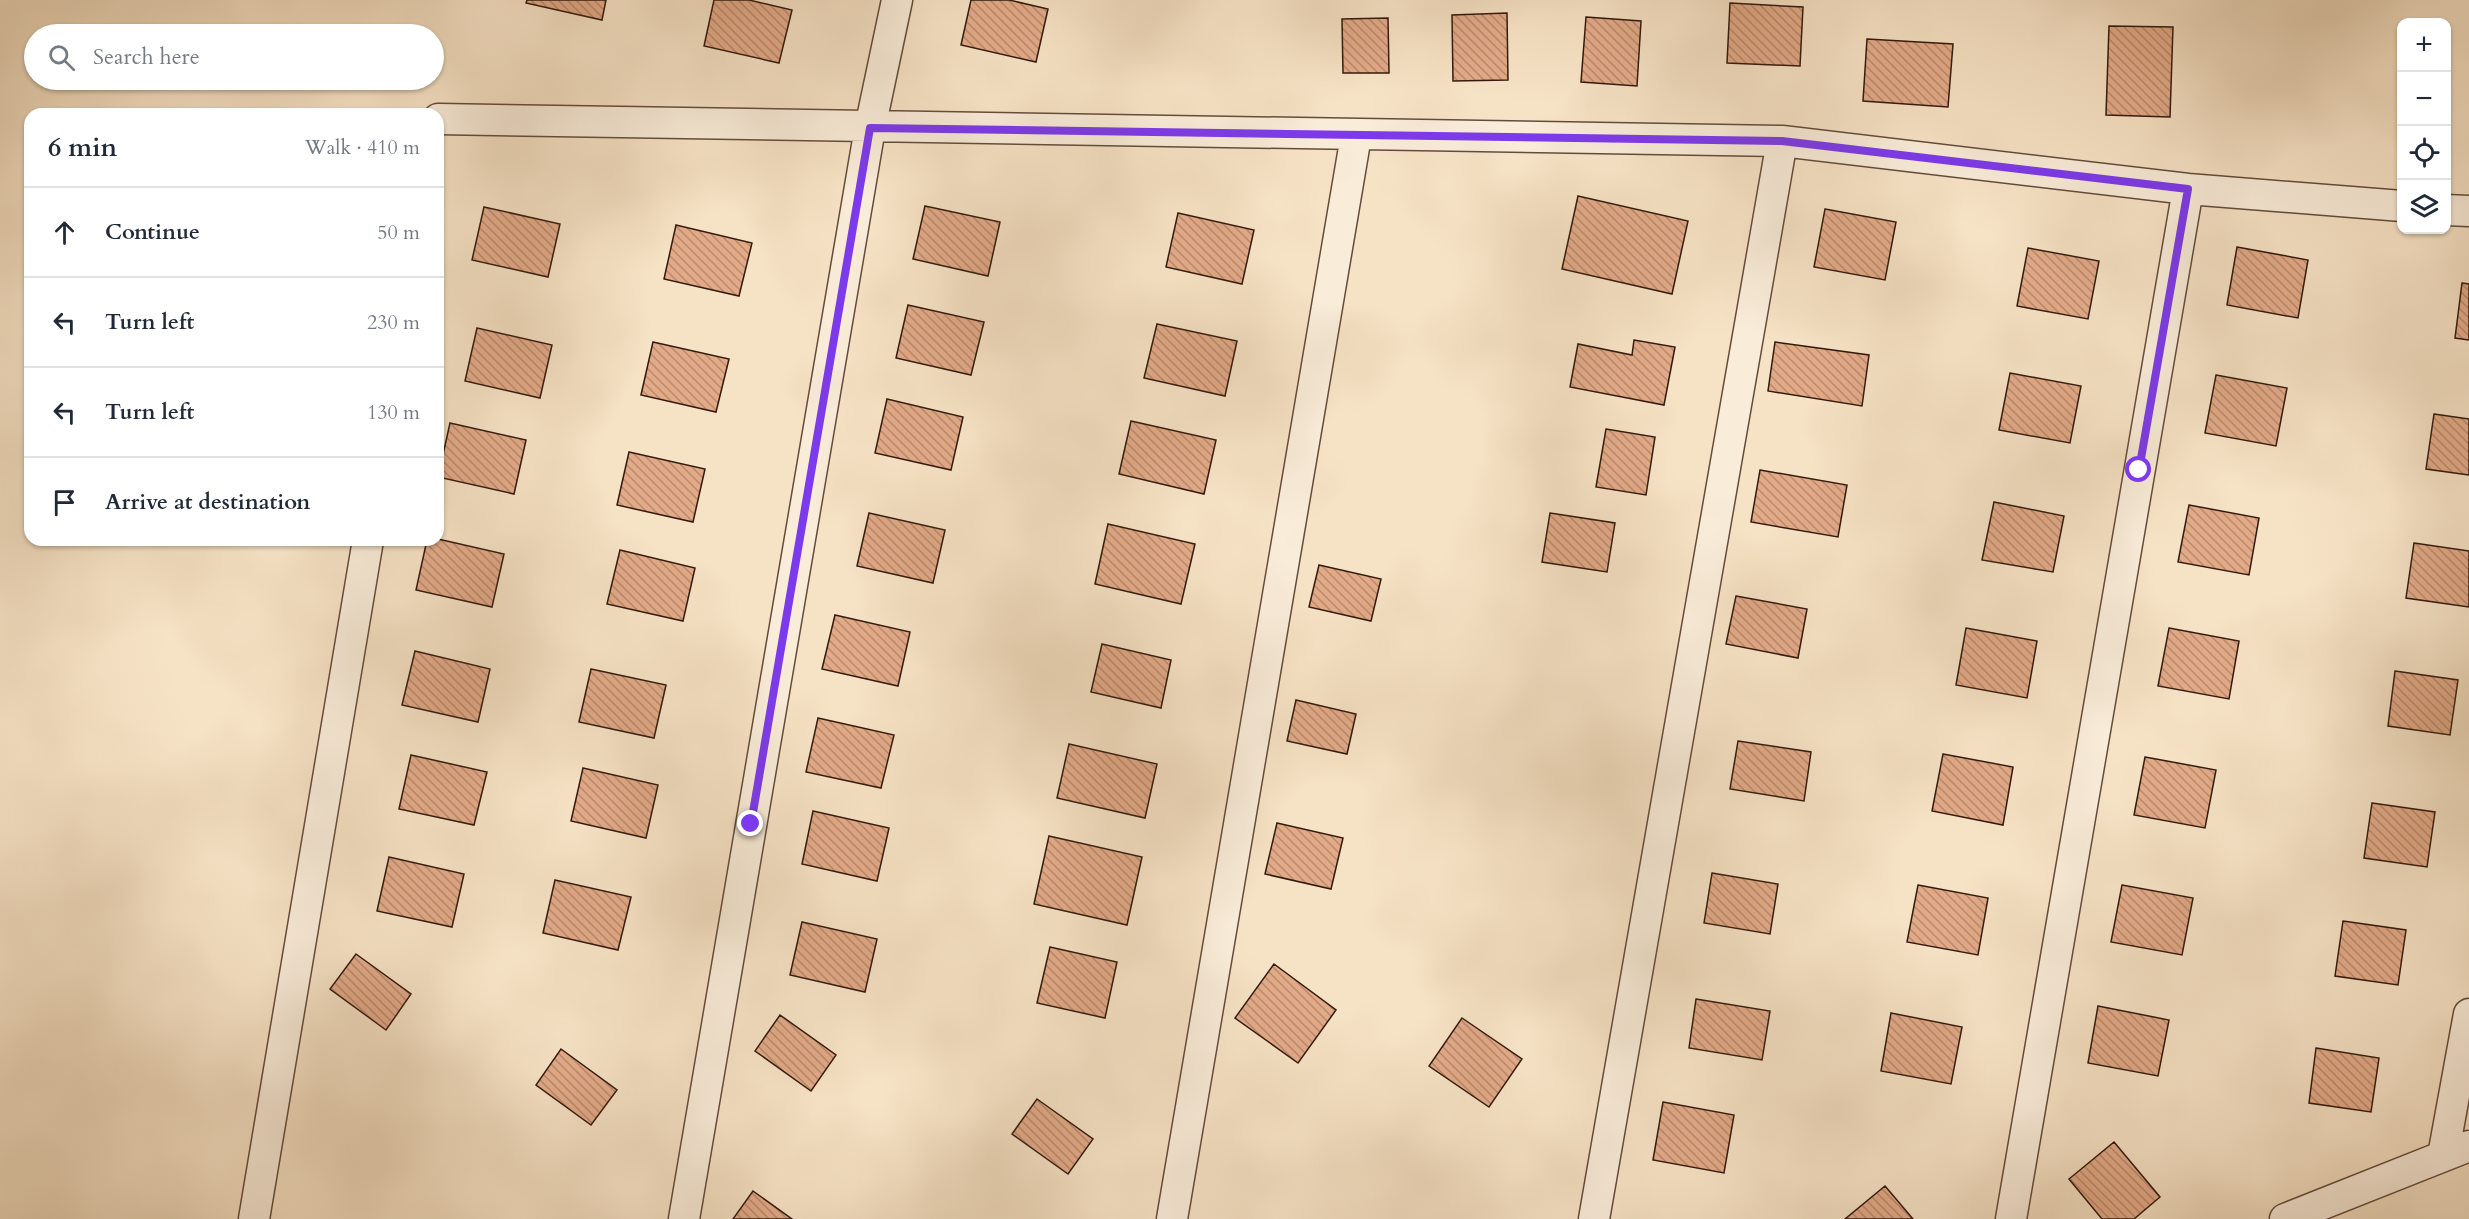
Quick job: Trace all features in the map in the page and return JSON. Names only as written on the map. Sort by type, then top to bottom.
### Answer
[{"type":"street","points":[[684,1219],[870,128],[897,0]]},
{"type":"street","points":[[444,119],[1356,136],[1782,141],[2188,189],[2397,206]]},
{"type":"street","points":[[1172,1219],[1356,136]]},
{"type":"street","points":[[1594,1219],[1782,141]]},
{"type":"street","points":[[2011,1219],[2188,189]]},
{"type":"street","points":[[2451,210],[2469,212]]},
{"type":"street","points":[[254,1219],[367,546]]},
{"type":"street","points":[[2285,1219],[2456,1151],[2469,1014]]},
{"type":"building","points":[[527,0],[606,0],[602,20],[526,3]]},
{"type":"building","points":[[714,0],[749,0],[792,10],[779,63],[704,46]]},
{"type":"building","points":[[971,0],[1009,0],[1048,9],[1036,62],[961,45]]},
{"type":"building","points":[[1730,3],[1803,7],[1800,66],[1727,63]]},
{"type":"building","points":[[1507,13],[1508,80],[1453,81],[1452,15]]},
{"type":"building","points":[[1586,17],[1641,21],[1637,86],[1581,82]]},
{"type":"building","points":[[1388,18],[1389,73],[1343,73],[1342,19]]},
{"type":"building","points":[[2109,26],[2173,27],[2170,117],[2106,115]]},
{"type":"building","points":[[1867,39],[1953,44],[1948,107],[1863,101]]},
{"type":"building","points":[[1578,196],[1688,221],[1672,294],[1562,269]]},
{"type":"building","points":[[925,206],[1000,222],[988,276],[913,259]]},
{"type":"building","points":[[484,207],[560,224],[548,277],[472,260]]},
{"type":"building","points":[[1825,209],[1896,222],[1885,280],[1814,267]]},
{"type":"building","points":[[1178,213],[1254,230],[1242,284],[1166,267]]},
{"type":"building","points":[[676,225],[752,243],[739,296],[664,279]]},
{"type":"building","points":[[2237,247],[2308,260],[2298,318],[2227,305]]},
{"type":"building","points":[[2028,248],[2099,261],[2088,319],[2017,306]]},
{"type":"building","points":[[2462,283],[2469,284],[2469,340],[2455,338]]},
{"type":"building","points":[[908,305],[984,322],[971,375],[896,358]]},
{"type":"building","points":[[1157,324],[1237,341],[1225,396],[1144,378]]},
{"type":"building","points":[[477,328],[552,345],[540,398],[465,381]]},
{"type":"building","points":[[1634,340],[1675,347],[1664,405],[1570,387],[1578,344],[1632,355]]},
{"type":"building","points":[[653,342],[729,359],[716,412],[641,395]]},
{"type":"building","points":[[1775,342],[1869,355],[1862,406],[1768,391]]},
{"type":"building","points":[[2010,373],[2081,386],[2070,443],[1999,430]]},
{"type":"building","points":[[2216,375],[2287,388],[2276,446],[2205,433]]},
{"type":"building","points":[[887,399],[963,417],[951,470],[875,453]]},
{"type":"building","points":[[2434,414],[2469,419],[2469,475],[2426,469]]},
{"type":"building","points":[[1131,421],[1216,440],[1204,494],[1119,474]]},
{"type":"building","points":[[450,423],[526,440],[514,494],[444,478],[444,450]]},
{"type":"building","points":[[1606,429],[1655,437],[1646,495],[1596,487]]},
{"type":"building","points":[[629,452],[705,469],[693,522],[617,505]]},
{"type":"building","points":[[1760,470],[1847,485],[1838,537],[1751,522]]},
{"type":"building","points":[[1994,502],[2064,516],[2053,572],[1982,560]]},
{"type":"building","points":[[2189,505],[2259,518],[2249,575],[2178,562]]},
{"type":"building","points":[[869,513],[945,530],[933,583],[857,566]]},
{"type":"building","points":[[1550,513],[1615,523],[1607,572],[1542,562]]},
{"type":"building","points":[[1108,524],[1195,544],[1181,604],[1095,584]]},
{"type":"building","points":[[444,540],[504,554],[492,607],[416,590],[426,546],[444,546]]},
{"type":"building","points":[[2414,543],[2469,551],[2469,607],[2406,598]]},
{"type":"building","points":[[620,550],[695,568],[683,621],[607,604]]},
{"type":"building","points":[[1319,565],[1381,579],[1371,621],[1309,607]]},
{"type":"building","points":[[1736,596],[1807,609],[1798,658],[1726,644]]},
{"type":"building","points":[[835,615],[910,632],[898,686],[822,669]]},
{"type":"building","points":[[1966,628],[2037,641],[2027,698],[1956,685]]},
{"type":"building","points":[[2169,628],[2239,641],[2229,699],[2158,686]]},
{"type":"building","points":[[1102,644],[1171,660],[1161,708],[1091,692]]},
{"type":"building","points":[[415,651],[490,669],[478,722],[402,705]]},
{"type":"building","points":[[591,669],[666,685],[654,738],[579,722]]},
{"type":"building","points":[[2395,671],[2458,680],[2450,735],[2388,726]]},
{"type":"building","points":[[1296,700],[1356,714],[1347,754],[1287,741]]},
{"type":"building","points":[[818,718],[894,735],[881,788],[806,772]]},
{"type":"building","points":[[1738,741],[1811,752],[1804,801],[1730,789]]},
{"type":"building","points":[[1069,744],[1157,764],[1145,818],[1057,798]]},
{"type":"building","points":[[1943,754],[2013,767],[2003,825],[1932,811]]},
{"type":"building","points":[[411,755],[487,772],[474,825],[399,809]]},
{"type":"building","points":[[2145,757],[2216,770],[2205,828],[2134,815]]},
{"type":"building","points":[[583,768],[658,785],[646,838],[571,821]]},
{"type":"building","points":[[2372,803],[2435,812],[2427,867],[2364,858]]},
{"type":"building","points":[[813,811],[889,828],[877,881],[802,864]]},
{"type":"building","points":[[1277,823],[1343,838],[1331,889],[1265,874]]},
{"type":"building","points":[[1049,836],[1142,857],[1127,925],[1034,904]]},
{"type":"building","points":[[389,857],[464,874],[452,927],[377,911]]},
{"type":"building","points":[[1712,873],[1778,884],[1770,934],[1704,923]]},
{"type":"building","points":[[555,880],[631,897],[618,950],[543,933]]},
{"type":"building","points":[[1918,885],[1988,898],[1978,955],[1907,942]]},
{"type":"building","points":[[2122,885],[2193,898],[2182,955],[2111,942]]},
{"type":"building","points":[[2343,921],[2406,930],[2398,985],[2335,976]]},
{"type":"building","points":[[802,922],[877,939],[865,992],[790,975]]},
{"type":"building","points":[[1050,947],[1117,962],[1105,1018],[1037,1003]]},
{"type":"building","points":[[356,954],[411,994],[386,1030],[330,989]]},
{"type":"building","points":[[1274,964],[1336,1010],[1298,1063],[1235,1018]]},
{"type":"building","points":[[1696,999],[1770,1011],[1762,1060],[1689,1048]]},
{"type":"building","points":[[2098,1006],[2169,1020],[2158,1076],[2088,1063]]},
{"type":"building","points":[[1891,1013],[1962,1027],[1951,1084],[1881,1071]]},
{"type":"building","points":[[780,1015],[836,1055],[811,1091],[755,1051]]},
{"type":"building","points":[[1462,1018],[1522,1059],[1489,1107],[1429,1066]]},
{"type":"building","points":[[2316,1048],[2379,1058],[2371,1112],[2309,1103]]},
{"type":"building","points":[[561,1049],[617,1090],[591,1125],[536,1085]]},
{"type":"building","points":[[1037,1099],[1093,1139],[1068,1174],[1012,1134]]},
{"type":"building","points":[[1663,1102],[1734,1115],[1724,1173],[1653,1160]]},
{"type":"building","points":[[2114,1142],[2160,1197],[2134,1219],[2102,1219],[2069,1179]]},
{"type":"building","points":[[1885,1186],[1913,1219],[1845,1219]]},
{"type":"building","points":[[753,1191],[792,1219],[733,1219]]},
{"type":"route","points":[[751,824],[870,128],[1782,141],[2188,189],[2139,470]]}]
